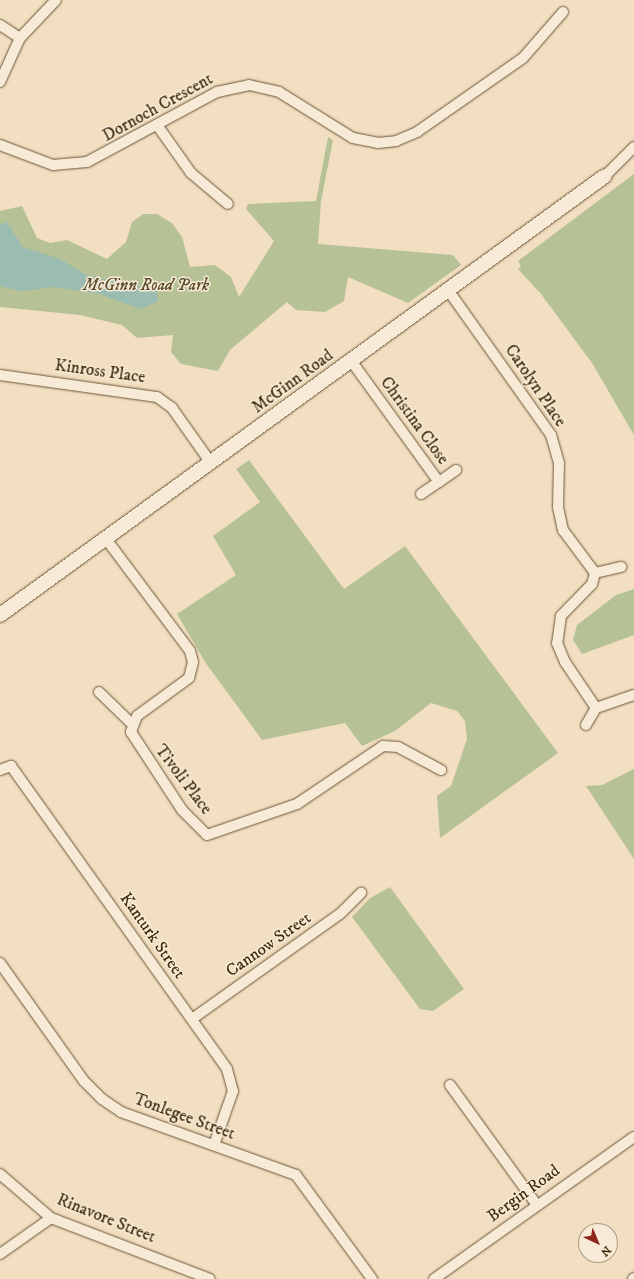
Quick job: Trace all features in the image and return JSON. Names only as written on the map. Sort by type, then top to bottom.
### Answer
[{"type":"street","points":[[0,82],[20,38],[56,0]]},
{"type":"street","name":"Dornoch Crescent","points":[[0,144],[43,162],[75,165],[102,157],[157,125],[226,89],[249,85],[279,92],[354,138],[378,143],[396,141],[417,132],[523,58],[563,12]]},
{"type":"street","points":[[0,25],[20,38]]},
{"type":"street","points":[[157,125],[191,173],[228,204]]},
{"type":"street","points":[[606,176],[634,147]]},
{"type":"street","name":"McGinn Road","points":[[0,615],[352,362],[448,290],[606,176]]},
{"type":"street","name":"Carolyn Place","points":[[448,290],[551,435],[559,463],[558,507],[563,530],[595,573]]},
{"type":"street","name":"Christina Close","points":[[352,362],[439,482],[456,470]]},
{"type":"street","name":"Kinross Place","points":[[0,375],[157,397],[172,408],[211,463]]},
{"type":"street","points":[[421,494],[439,482]]},
{"type":"street","points":[[99,692],[132,724],[138,716],[189,678],[194,662],[190,652],[106,539]]},
{"type":"street","points":[[596,708],[565,662],[556,634],[561,616],[592,584],[595,573],[621,567]]},
{"type":"street","points":[[586,725],[596,708],[634,695]]},
{"type":"street","name":"Tivoli Place","points":[[132,724],[134,739],[182,810],[207,835],[297,804],[383,746],[398,747],[441,770]]},
{"type":"street","name":"Kanturk Street","points":[[0,770],[11,766],[192,1019],[232,1079],[233,1092],[214,1145]]},
{"type":"street","name":"Cannow Street","points":[[192,1019],[340,914],[361,893]]},
{"type":"street","name":"Tonlegee Street","points":[[0,963],[84,1081],[102,1099],[121,1112],[296,1175],[372,1279]]},
{"type":"street","points":[[450,1085],[537,1205]]},
{"type":"street","name":"Bergin Road","points":[[434,1279],[634,1137]]},
{"type":"street","name":"Rinavore Street","points":[[0,1174],[51,1218],[193,1276],[210,1279]]},
{"type":"street","points":[[0,1254],[51,1218]]},
{"type":"green space","name":"McGinn Road Park","points":[[328,137],[333,140],[321,201],[318,244],[453,255],[461,265],[408,303],[348,277],[344,301],[325,312],[296,310],[287,302],[230,350],[218,371],[181,364],[171,352],[173,335],[137,338],[122,325],[80,315],[0,307],[0,211],[22,206],[37,238],[50,243],[67,240],[107,259],[126,242],[132,222],[143,214],[157,214],[172,223],[182,237],[190,267],[215,265],[231,277],[239,297],[274,241],[246,209],[248,204],[316,201]]},
{"type":"green space","points":[[634,174],[634,435],[592,363],[541,294],[518,269],[521,266],[518,261]]},
{"type":"green space","points":[[249,460],[344,589],[405,546],[558,753],[440,838],[437,796],[451,786],[467,739],[465,721],[457,711],[431,703],[395,731],[362,746],[345,723],[262,740],[205,662],[177,614],[236,575],[213,536],[260,502],[236,469]]},
{"type":"green space","points":[[634,589],[634,635],[582,654],[573,640],[577,625],[616,595]]},
{"type":"green space","points":[[634,769],[634,859],[586,786],[602,785]]},
{"type":"green space","points":[[390,887],[464,989],[433,1011],[420,1009],[352,917],[370,898]]},
{"type":"water","points":[[6,221],[23,247],[60,259],[86,275],[157,290],[158,301],[141,309],[99,294],[55,287],[21,291],[0,286],[0,225]]}]
